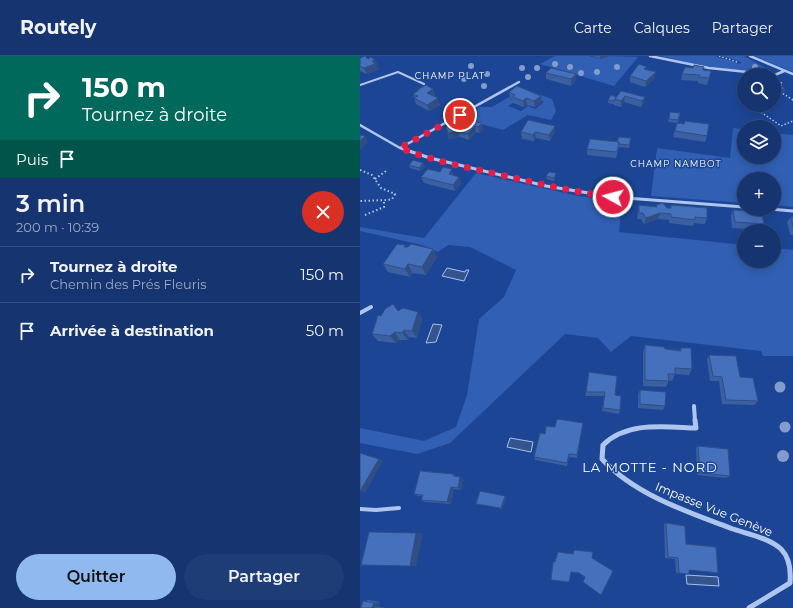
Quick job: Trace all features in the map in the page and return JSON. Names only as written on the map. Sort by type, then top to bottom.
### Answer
[{"type":"street","points":[[650,56],[709,68],[776,75],[784,71]]},
{"type":"street","points":[[750,56],[793,74]]},
{"type":"street","points":[[400,148],[519,82]]},
{"type":"street","points":[[360,125],[400,148],[430,158],[585,193],[737,206]]},
{"type":"street","points":[[781,210],[793,211]]},
{"type":"street","points":[[360,312],[371,307]]},
{"type":"street","name":"Impasse Vue Genève","points":[[694,406],[696,428],[649,427],[627,430],[607,440],[602,447],[601,455],[604,463],[612,472],[655,497],[782,548],[790,559],[793,572],[790,583],[749,608]]},
{"type":"lane","points":[[360,85],[398,72],[424,84]]},
{"type":"lane","points":[[360,509],[376,510],[399,508]]},
{"type":"path","points":[[719,56],[740,63]]},
{"type":"path","points":[[781,82],[781,86]]},
{"type":"path","points":[[781,94],[793,100]]},
{"type":"path","points":[[761,112],[781,126],[793,121]]},
{"type":"path","points":[[360,170],[367,172],[375,179],[381,188],[395,194],[392,199],[360,201]]},
{"type":"path","points":[[375,179],[386,171]]},
{"type":"path","points":[[364,215],[380,210],[384,206],[384,200]]},
{"type":"shaded area","points":[[555,56],[589,56],[600,59],[608,56],[638,57],[614,86],[540,64]]},
{"type":"shaded area","points":[[660,56],[715,56],[740,64],[741,62],[723,56],[744,56],[766,68],[737,68],[737,70],[698,65]]},
{"type":"shaded area","points":[[755,56],[793,56],[793,72]]},
{"type":"shaded area","points":[[519,87],[552,99],[556,111],[551,120],[528,115],[503,130],[460,118],[480,107],[492,107],[511,96],[510,99],[516,101],[508,106],[521,111],[528,106],[535,109],[544,102],[518,92]]},
{"type":"shaded area","points":[[733,128],[737,128],[737,164],[781,164],[781,134],[793,135],[793,207],[781,206],[781,172],[737,172],[737,202],[651,196],[657,148],[730,158]]},
{"type":"shaded area","points":[[476,173],[578,196],[622,202],[619,232],[737,244],[737,268],[781,268],[781,249],[793,250],[793,356],[763,356],[761,351],[631,336],[611,352],[598,338],[565,334],[450,443],[417,454],[360,443],[360,428],[424,441],[456,427],[467,395],[479,319],[504,297],[516,270],[470,247],[448,245],[438,252],[422,245],[360,231],[360,227],[424,238]]},
{"type":"shaded area","points":[[447,268],[465,272],[466,270],[469,270],[464,281],[442,276]]},
{"type":"shaded area","points":[[433,324],[442,325],[436,342],[426,343]]},
{"type":"shaded area","points":[[510,438],[533,442],[531,452],[507,447]]},
{"type":"shaded area","points":[[686,575],[718,577],[719,586],[687,584]]},
{"type":"building","points":[[365,56],[368,59],[371,57],[375,60],[372,61],[375,64],[364,68],[360,66],[360,58]]},
{"type":"building","points":[[639,64],[647,67],[644,69],[656,72],[646,81],[630,76]]},
{"type":"building","points":[[694,65],[704,67],[703,70],[711,71],[709,78],[699,77],[700,75],[682,74],[685,67],[693,68]]},
{"type":"building","points":[[551,68],[576,74],[571,79],[546,73]]},
{"type":"building","points":[[426,85],[433,89],[427,93],[438,98],[427,105],[414,98],[418,96],[413,94]]},
{"type":"building","points":[[517,86],[541,96],[534,101],[526,98],[523,101],[513,97],[515,95],[509,92]]},
{"type":"building","points":[[621,91],[645,97],[642,101],[625,96],[621,101],[615,99]]},
{"type":"building","points":[[611,95],[616,97],[614,101],[608,100]]},
{"type":"building","points":[[670,112],[680,113],[678,120],[669,119]]},
{"type":"building","points":[[528,120],[555,126],[549,135],[535,132],[533,135],[521,132]]},
{"type":"building","points":[[471,121],[482,123],[478,127],[475,126],[468,134],[458,131],[448,133],[446,127],[456,125],[458,122],[468,125]]},
{"type":"building","points":[[685,121],[709,124],[707,136],[675,131],[677,123],[684,124]]},
{"type":"building","points":[[360,135],[365,136],[360,141]]},
{"type":"building","points":[[619,137],[631,138],[629,145],[619,144],[619,142],[617,142]]},
{"type":"building","points":[[590,139],[619,142],[617,152],[587,149]]},
{"type":"building","points":[[413,160],[423,163],[419,168],[409,165]]},
{"type":"building","points":[[443,167],[452,169],[449,174],[459,177],[453,185],[421,177],[428,169],[440,172]]},
{"type":"building","points":[[549,172],[556,173],[554,178],[546,176]]},
{"type":"building","points":[[663,203],[667,208],[671,208],[671,205],[707,208],[707,218],[695,217],[695,220],[671,217],[671,214],[660,213],[646,218],[643,213],[639,213],[639,205],[657,207],[656,205]]},
{"type":"building","points":[[733,210],[737,210],[737,216],[762,216],[764,224],[735,222]]},
{"type":"building","points":[[397,244],[405,245],[404,247],[408,247],[411,244],[433,249],[422,267],[408,264],[405,269],[383,264]]},
{"type":"building","points":[[393,304],[398,311],[403,308],[418,312],[412,331],[404,330],[402,333],[395,332],[390,336],[372,334],[378,315],[381,316],[385,309]]},
{"type":"building","points":[[645,345],[681,351],[681,348],[691,348],[692,369],[675,368],[675,374],[668,374],[669,381],[645,380]]},
{"type":"building","points":[[709,355],[736,356],[740,377],[753,378],[758,401],[726,400],[722,377],[713,376]]},
{"type":"building","points":[[589,372],[617,376],[615,395],[621,396],[620,410],[603,408],[605,392],[586,392]]},
{"type":"building","points":[[640,390],[666,392],[665,406],[640,404]]},
{"type":"building","points":[[557,419],[583,423],[577,455],[569,454],[567,463],[534,457],[540,433],[545,434],[546,426],[555,427]]},
{"type":"building","points":[[698,446],[728,449],[730,476],[700,473]]},
{"type":"building","points":[[360,453],[379,459],[360,491]]},
{"type":"building","points":[[420,471],[453,474],[453,476],[460,477],[458,488],[451,487],[447,502],[421,500],[423,495],[414,494]]},
{"type":"building","points":[[480,491],[505,496],[501,508],[476,504]]},
{"type":"building","points":[[666,523],[685,526],[686,544],[716,547],[718,573],[689,570],[689,574],[679,573],[678,558],[668,557]]},
{"type":"building","points":[[369,532],[416,533],[410,566],[361,565]]},
{"type":"building","points":[[574,550],[593,552],[592,558],[613,571],[601,595],[583,582],[585,577],[579,573],[571,572],[569,582],[551,580],[553,562],[555,562],[558,552],[573,554]]},
{"type":"building","points":[[363,601],[374,603],[372,608],[361,608]]},
{"type":"district","name":"CHAMP PLAT","points":[[450,75]]},
{"type":"district","name":"CHAMP NAMBOT","points":[[676,163]]},
{"type":"district","name":"LA MOTTE - NORD","points":[[650,467]]},
{"type":"route","points":[[460,115],[400,148],[430,158],[546,186],[613,197]]}]
